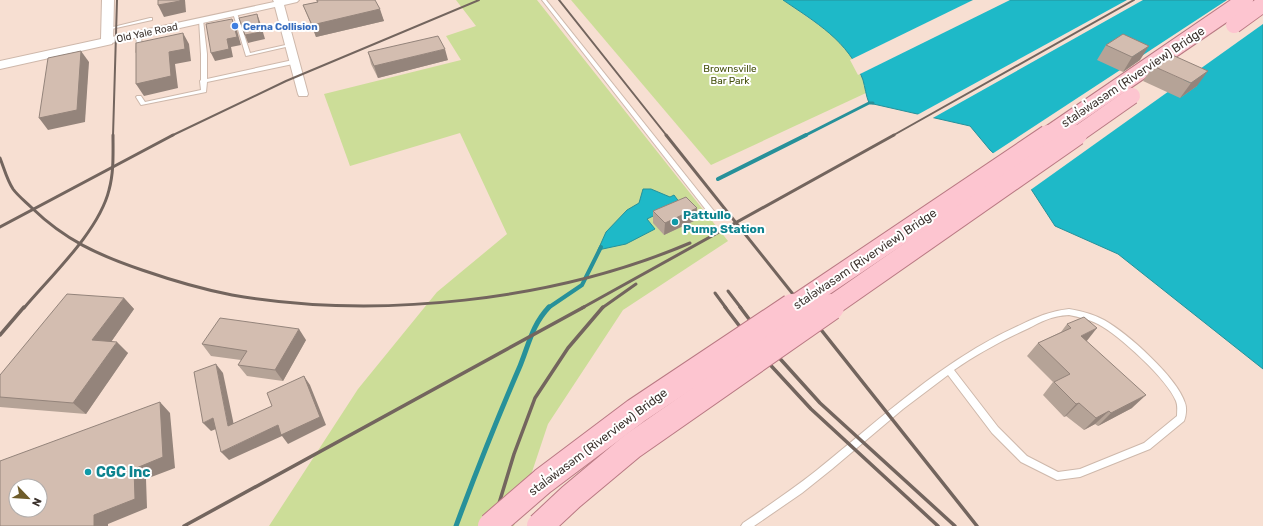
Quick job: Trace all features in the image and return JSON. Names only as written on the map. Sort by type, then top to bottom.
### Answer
[{"type":"main road","name":"stal̕əw̓asəm (Riverview) Bridge","points":[[491,526],[543,481],[636,411],[933,213],[1245,0]]},
{"type":"main road","name":"stal̕əw̓asəm (Riverview) Bridge","points":[[540,526],[571,497],[632,446],[1263,4]]},
{"type":"street","points":[[107,35],[108,0]]},
{"type":"street","name":"Old Yale Road","points":[[0,65],[107,35],[139,34],[278,2],[294,0]]},
{"type":"street","points":[[278,2],[303,94]]},
{"type":"lane","points":[[544,0],[712,213]]},
{"type":"lane","points":[[235,13],[248,55],[290,45]]},
{"type":"lane","points":[[107,35],[150,19]]},
{"type":"lane","points":[[139,97],[143,104],[204,91],[204,54],[201,20]]},
{"type":"lane","points":[[139,34],[139,56]]},
{"type":"lane","points":[[203,81],[294,62]]},
{"type":"lane","points":[[746,526],[828,467],[889,415],[948,369],[1012,331],[1058,313],[1079,314],[1101,322],[1126,338],[1154,366],[1173,389],[1181,404],[1181,418],[1146,446],[1080,473],[1057,476],[1024,459],[995,430],[948,369]]},
{"type":"green space","points":[[456,0],[537,0],[728,241],[623,310],[548,424],[514,526],[269,526],[358,389],[437,292],[507,234],[460,133],[350,166],[324,94],[461,60],[446,36],[476,26]]},
{"type":"green space","name":"Brownsville Bar Park","points":[[571,0],[783,0],[833,35],[848,52],[863,80],[866,93],[711,165]]},
{"type":"water","points":[[783,0],[1263,0],[1263,369],[1118,254],[1055,226],[1029,186],[990,150],[970,126],[869,103],[863,80],[857,66],[840,43],[819,25]]},
{"type":"water","points":[[643,189],[651,189],[670,197],[674,195],[680,203],[647,219],[655,229],[626,244],[598,250],[606,232],[627,210],[639,203]]},
{"type":"pier","points":[[973,0],[1010,0],[858,75],[850,60]]},
{"type":"pier","points":[[1127,0],[1143,0],[931,119],[917,115]]},
{"type":"pier","points":[[1227,0],[1263,0],[1263,24],[1029,191],[992,154]]},
{"type":"building","points":[[158,0],[180,0],[180,1],[158,5]]},
{"type":"building","points":[[317,0],[375,0],[380,9],[312,25],[303,5],[318,2]]},
{"type":"building","points":[[257,14],[261,32],[245,35],[239,18]]},
{"type":"building","points":[[232,19],[237,37],[227,39],[229,49],[211,53],[206,24]]},
{"type":"building","points":[[183,33],[185,49],[169,52],[171,76],[136,84],[136,43]]},
{"type":"building","points":[[1123,34],[1149,46],[1132,57],[1106,45]]},
{"type":"building","points":[[438,36],[445,49],[374,66],[368,52]]},
{"type":"building","points":[[81,51],[77,110],[39,118],[48,58]]},
{"type":"building","points":[[1170,54],[1208,71],[1191,83],[1153,66]]},
{"type":"building","points":[[686,197],[697,208],[665,223],[653,211]]},
{"type":"building","points":[[67,294],[124,298],[92,340],[117,342],[73,403],[0,397],[0,375]]},
{"type":"building","points":[[1084,317],[1097,328],[1081,336],[1146,395],[1111,413],[1109,411],[1096,418],[1079,403],[1076,404],[1054,382],[1070,374],[1038,343],[1071,328],[1067,324]]},
{"type":"building","points":[[220,318],[299,329],[275,370],[238,365],[247,351],[202,344]]},
{"type":"building","points":[[216,364],[228,426],[272,406],[267,393],[304,376],[320,417],[281,435],[278,425],[221,452],[213,418],[203,423],[194,372]]},
{"type":"building","name":"CGC Inc","points":[[160,402],[163,457],[134,469],[135,499],[94,515],[94,526],[0,526],[0,461]]},
{"type":"waterway","points":[[804,136],[869,103],[873,103]]},
{"type":"waterway","points":[[718,179],[804,136]]},
{"type":"waterway","points":[[548,308],[582,285],[601,247]]},
{"type":"waterway","points":[[456,526],[532,335],[543,314],[548,308]]},
{"type":"railway","points":[[113,136],[117,0]]},
{"type":"railway","points":[[172,135],[286,81],[479,0]]},
{"type":"railway","points":[[559,0],[667,136]]},
{"type":"railway","points":[[892,136],[1134,0]]},
{"type":"railway","points":[[113,167],[172,135]]},
{"type":"railway","points":[[666,135],[736,223]]},
{"type":"railway","points":[[736,223],[894,135]]},
{"type":"railway","points":[[113,136],[113,167]]},
{"type":"railway","points":[[0,158],[13,189],[33,209]]},
{"type":"railway","points":[[33,209],[113,167]]},
{"type":"railway","points":[[80,243],[104,206],[109,190],[113,167]]},
{"type":"railway","points":[[0,227],[33,209]]},
{"type":"railway","points":[[33,209],[57,229],[80,243]]},
{"type":"railway","points":[[582,308],[736,223]]},
{"type":"railway","points":[[736,223],[804,308]]},
{"type":"railway","points":[[24,308],[80,243]]},
{"type":"railway","points":[[80,243],[111,258],[153,274],[209,290],[232,295],[288,302],[346,306],[405,305],[465,300],[524,292],[582,279],[637,263],[690,243]]},
{"type":"railway","points":[[602,308],[636,284]]},
{"type":"railway","points":[[728,291],[741,308]]},
{"type":"railway","points":[[715,293],[726,308]]},
{"type":"railway","points":[[0,335],[24,307]]},
{"type":"railway","points":[[184,526],[584,307]]},
{"type":"railway","points":[[725,307],[763,357],[811,409],[938,526]]},
{"type":"railway","points":[[740,307],[774,352],[820,403],[955,526]]},
{"type":"railway","points":[[803,307],[977,526]]},
{"type":"railway","points":[[496,526],[497,510],[514,454],[535,398],[568,348],[602,308]]},
{"type":"place","name":"Cerna Collision","points":[[235,26]]},
{"type":"place","name":"Pattullo Pump Station","points":[[675,222]]},
{"type":"place","name":"CGC Inc","points":[[88,472]]}]
